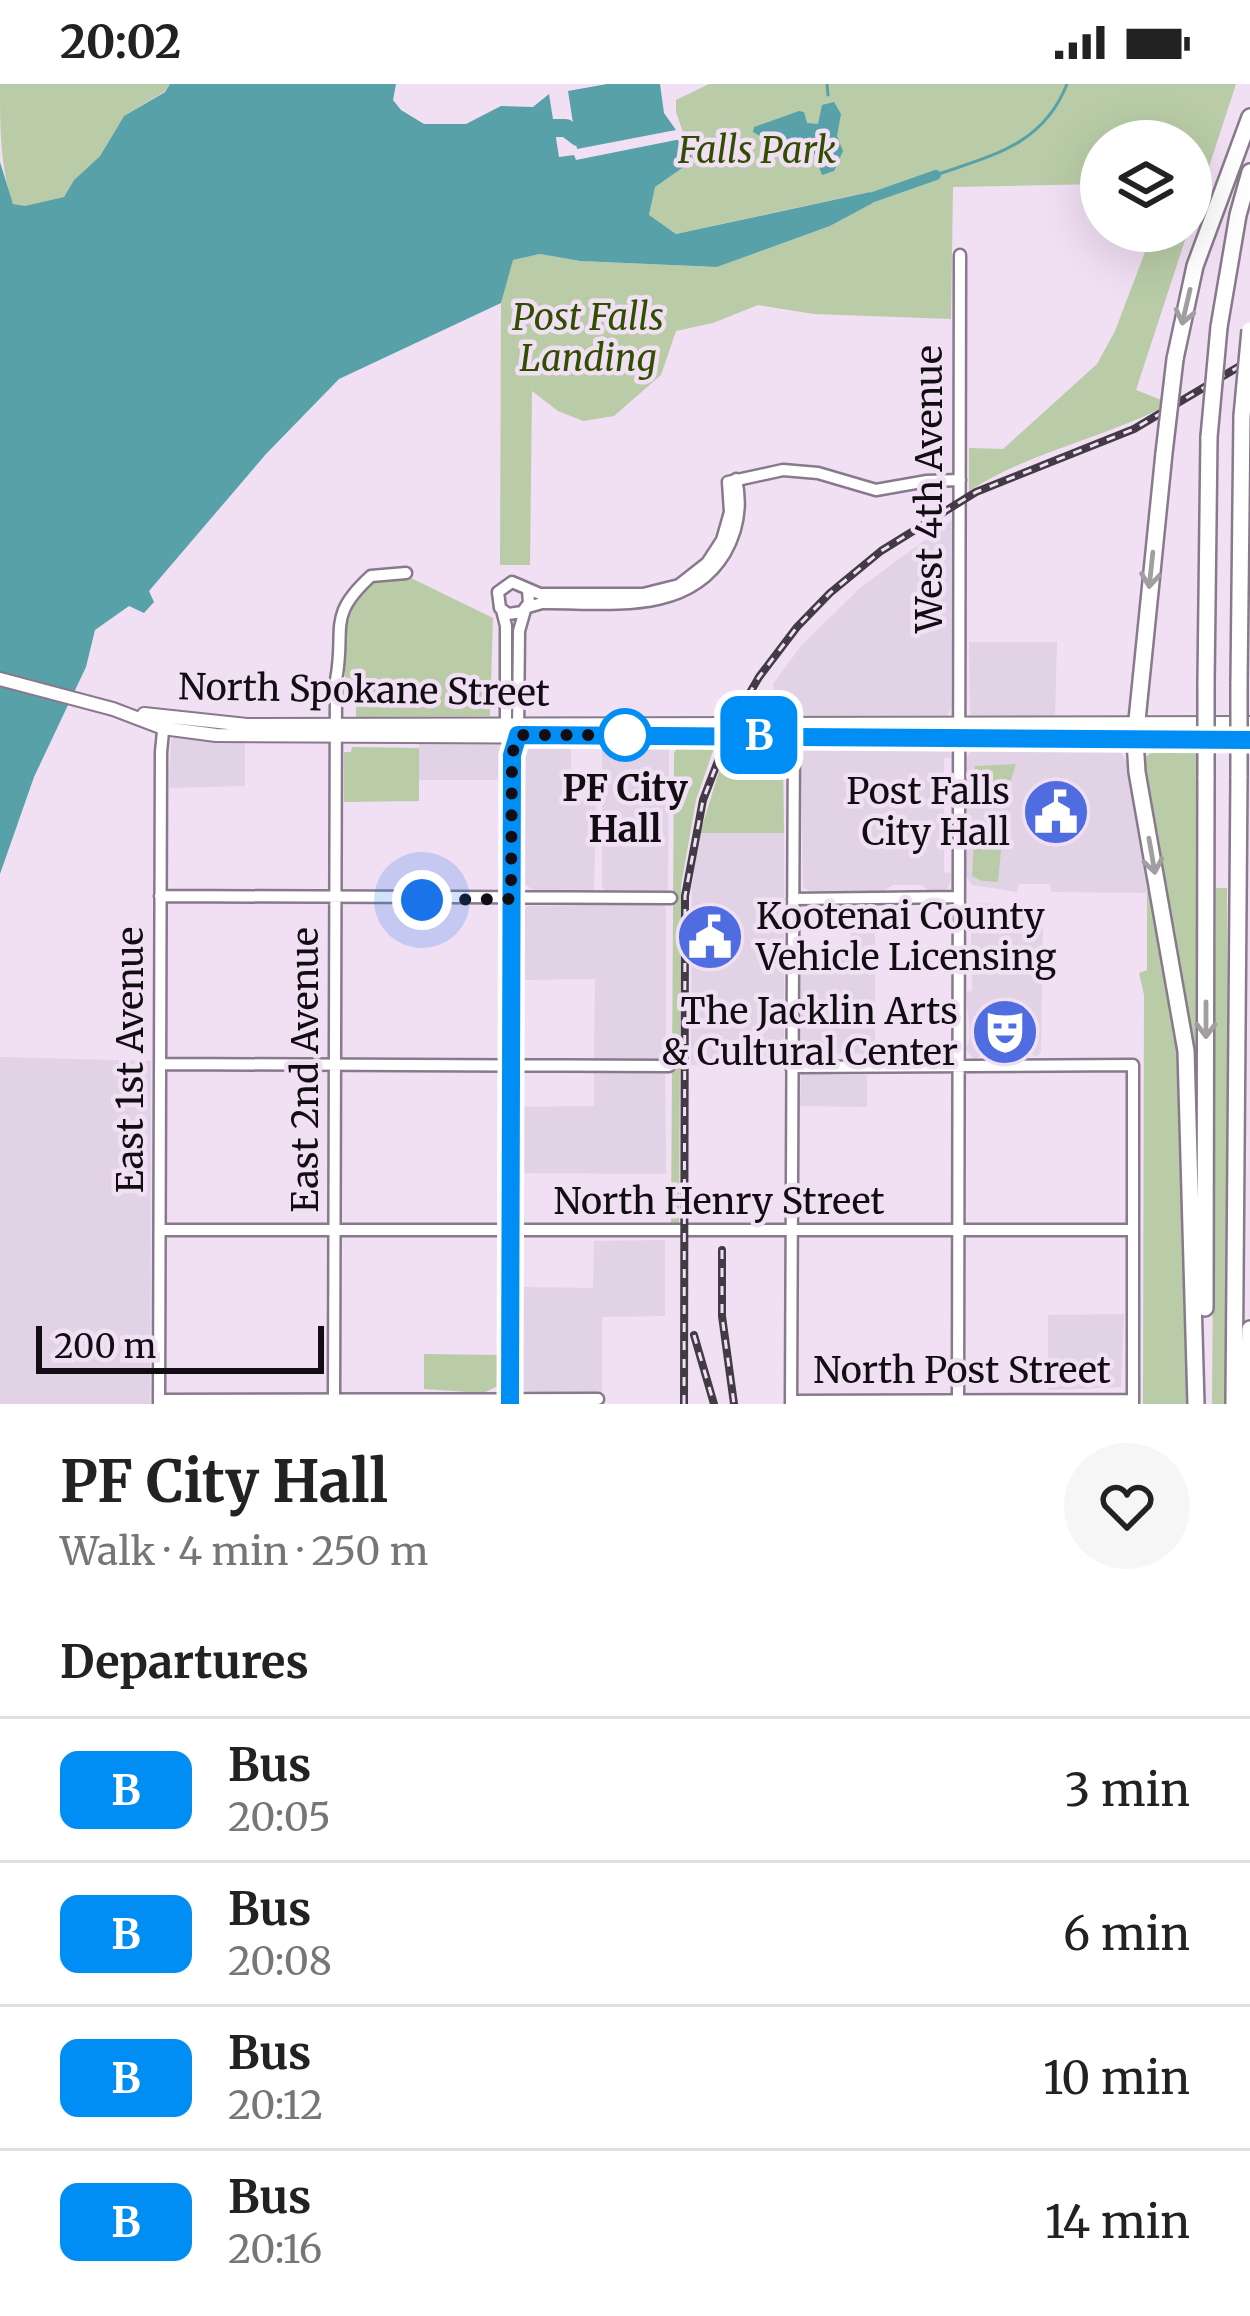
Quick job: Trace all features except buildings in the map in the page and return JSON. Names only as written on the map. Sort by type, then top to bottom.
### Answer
[{"type":"highway","points":[[1201,1404],[1188,1073],[1137,772],[1135,732],[1175,359],[1195,266],[1250,117]]},
{"type":"highway","points":[[1201,1404],[1209,437],[1219,328],[1250,172]]},
{"type":"highway","points":[[1234,1404],[1242,416],[1250,330]]},
{"type":"highway","points":[[1247,1404],[1250,1329]]},
{"type":"main road","name":"North Spokane Street","points":[[0,679],[216,735],[336,730],[794,729],[959,722],[1250,740]]},
{"type":"main road","name":"North Spokane Street","points":[[794,729],[959,739],[1250,723]]},
{"type":"street","name":"West 4th Avenue","points":[[958,1402],[960,255]]},
{"type":"street","points":[[732,481],[774,470],[799,470],[883,491],[926,481],[960,480]]},
{"type":"street","points":[[510,1401],[512,730],[506,626],[497,596],[504,585],[517,582],[540,594],[643,594],[679,585],[707,563],[722,540],[732,481]]},
{"type":"street","points":[[502,610],[512,615],[542,603],[648,602],[691,587],[718,563],[733,536],[739,509],[732,481]]},
{"type":"street","name":"East 2nd Avenue","points":[[334,1401],[336,730],[343,605],[371,576],[406,573]]},
{"type":"street","points":[[512,730],[519,626],[528,590]]},
{"type":"street","name":"East 1st Avenue","points":[[159,1402],[164,722]]},
{"type":"street","points":[[790,1402],[794,729]]},
{"type":"street","points":[[160,896],[670,898]]},
{"type":"street","points":[[793,899],[959,897]]},
{"type":"street","points":[[160,1064],[669,1066]]},
{"type":"street","points":[[791,1067],[1132,1065],[1133,1402]]},
{"type":"street","name":"North Henry Street","points":[[160,1230],[1133,1230]]},
{"type":"street","points":[[159,1402],[598,1399]]},
{"type":"street","name":"North Post Street","points":[[790,1402],[1133,1402]]},
{"type":"shaded area","points":[[952,520],[951,709],[947,715],[781,717],[773,684],[801,646],[860,588]]},
{"type":"shaded area","points":[[969,642],[1057,642],[1055,718],[970,715]]},
{"type":"shaded area","points":[[175,735],[245,739],[245,786],[169,788]]},
{"type":"shaded area","points":[[669,738],[668,892],[606,892],[602,886],[602,743],[658,743]]},
{"type":"shaded area","points":[[498,740],[503,780],[419,780],[419,744]]},
{"type":"shaded area","points":[[522,742],[571,742],[571,800],[596,800],[594,891],[534,891],[520,880]]},
{"type":"shaded area","points":[[810,744],[948,747],[952,758],[944,758],[944,872],[951,873],[947,889],[893,885],[880,893],[813,893],[803,887],[801,752]]},
{"type":"shaded area","points":[[975,745],[1118,748],[1129,765],[1151,893],[1051,892],[1050,884],[1019,884],[1017,892],[972,885],[966,876],[967,758]]},
{"type":"shaded area","points":[[700,833],[784,833],[784,1066],[691,1065],[692,885]]},
{"type":"shaded area","points":[[975,903],[997,904],[998,911],[1036,911],[1036,903],[1043,906],[1041,1052],[1037,1057],[1025,1050],[989,1050],[975,1060],[966,1050],[970,1036],[966,992],[972,991],[967,910]]},
{"type":"shaded area","points":[[663,904],[666,1060],[594,1059],[595,979],[523,980],[520,913],[528,906]]},
{"type":"shaded area","points":[[851,910],[875,911],[875,1054],[823,1054],[805,1060],[800,1053],[800,955],[850,954]]},
{"type":"shaded area","points":[[0,1057],[151,1061],[150,1404],[0,1404]]},
{"type":"shaded area","points":[[594,1071],[665,1071],[666,1174],[519,1173],[523,1121],[519,1107],[594,1106]]},
{"type":"shaded area","points":[[801,1074],[867,1075],[867,1107],[800,1106]]},
{"type":"shaded area","points":[[665,1240],[665,1316],[602,1317],[602,1393],[533,1393],[521,1388],[519,1287],[593,1288],[594,1241]]},
{"type":"shaded area","points":[[1124,1314],[1121,1387],[1048,1390],[1048,1315]]},
{"type":"green space","points":[[0,84],[170,84],[124,116],[100,156],[74,180],[64,197],[25,207],[13,204],[5,176]]},
{"type":"green space","points":[[709,84],[1236,84],[1212,158],[1212,120],[1080,120],[1080,184],[953,187],[951,319],[814,314],[758,305],[676,331],[661,375],[614,416],[583,421],[558,411],[532,391],[530,565],[500,565],[501,303],[512,260],[540,254],[580,261],[717,267],[830,226],[873,203],[869,192],[676,234],[649,216],[654,187],[688,135],[676,112],[676,100]]},
{"type":"green space","points":[[1145,252],[1181,252],[1136,390],[1164,401],[1162,408],[1015,466],[969,491],[969,448],[1003,449],[1097,364]]},
{"type":"green space","points":[[378,578],[411,578],[493,618],[490,716],[356,717],[356,702],[349,702],[345,695],[345,610]]},
{"type":"green space","points":[[729,739],[783,746],[784,833],[700,833]]},
{"type":"green space","points":[[352,747],[419,748],[419,801],[344,802],[344,752],[351,752]]},
{"type":"green space","points":[[677,748],[714,748],[696,800],[681,886],[679,1226],[671,1226],[674,753]]},
{"type":"green space","points":[[1157,749],[1196,749],[1196,1096],[1141,756]]},
{"type":"green space","points":[[1016,764],[1008,789],[982,789],[973,778],[975,766]]},
{"type":"green space","points":[[974,842],[1001,850],[998,882],[972,876]]},
{"type":"green space","points":[[1216,888],[1227,888],[1229,1404],[1212,1404]]},
{"type":"green space","points":[[1147,892],[1151,893],[1172,1002],[1186,1112],[1187,1404],[1143,1404],[1144,995],[1139,973],[1147,970]]},
{"type":"green space","points":[[424,1354],[501,1355],[500,1385],[483,1393],[424,1389]]},
{"type":"water","points":[[170,84],[396,84],[393,100],[424,124],[466,124],[501,106],[533,107],[549,94],[559,157],[574,155],[576,160],[688,134],[692,161],[655,187],[649,215],[676,234],[870,192],[873,203],[830,226],[717,267],[580,261],[540,254],[513,260],[501,303],[339,379],[266,454],[149,591],[154,602],[144,613],[129,606],[95,630],[86,667],[34,777],[0,874],[0,162],[13,204],[25,206],[64,197],[74,180],[100,156],[124,116],[165,92]]},
{"type":"water","points":[[607,84],[660,84],[664,113],[676,130],[577,149],[568,91]]},
{"type":"water","points":[[834,102],[841,114],[837,136],[843,151],[834,171],[822,175],[814,153],[789,148],[771,154],[765,139],[753,132],[754,127],[799,111],[804,112],[807,123],[818,124],[822,105]]},
{"type":"waterway","points":[[827,84],[828,95]]},
{"type":"waterway","points":[[936,175],[996,154],[1030,134],[1057,105],[1067,84]]},
{"type":"waterway","points":[[534,140],[554,128],[566,128],[578,137],[595,131]]},
{"type":"waterway","points":[[859,202],[936,175]]},
{"type":"railway","points":[[684,1404],[685,896],[703,800],[733,722],[797,627],[881,551],[976,492],[1134,429],[1250,360]]},
{"type":"railway","points":[[722,1250],[722,1316],[734,1404]]},
{"type":"railway","points":[[694,1335],[714,1404]]},
{"type":"bus line","name":"B","points":[[510,1404],[512,755],[518,735],[1250,740]]},
{"type":"place","name":"PF City Hall","points":[[625,735]]},
{"type":"place","name":"Post Falls City Hall","points":[[1056,812]]},
{"type":"place","name":"Kootenai County Vehicle Licensing","points":[[710,937]]},
{"type":"place","name":"The Jacklin Arts & Cultural Center","points":[[1005,1032]]},
{"type":"route","points":[[422,900],[511,899],[512,755],[518,735],[625,735]]},
{"type":"park label","name":"Falls Park","points":[[757,150]]},
{"type":"park label","name":"Post Falls Landing","points":[[588,338]]}]
